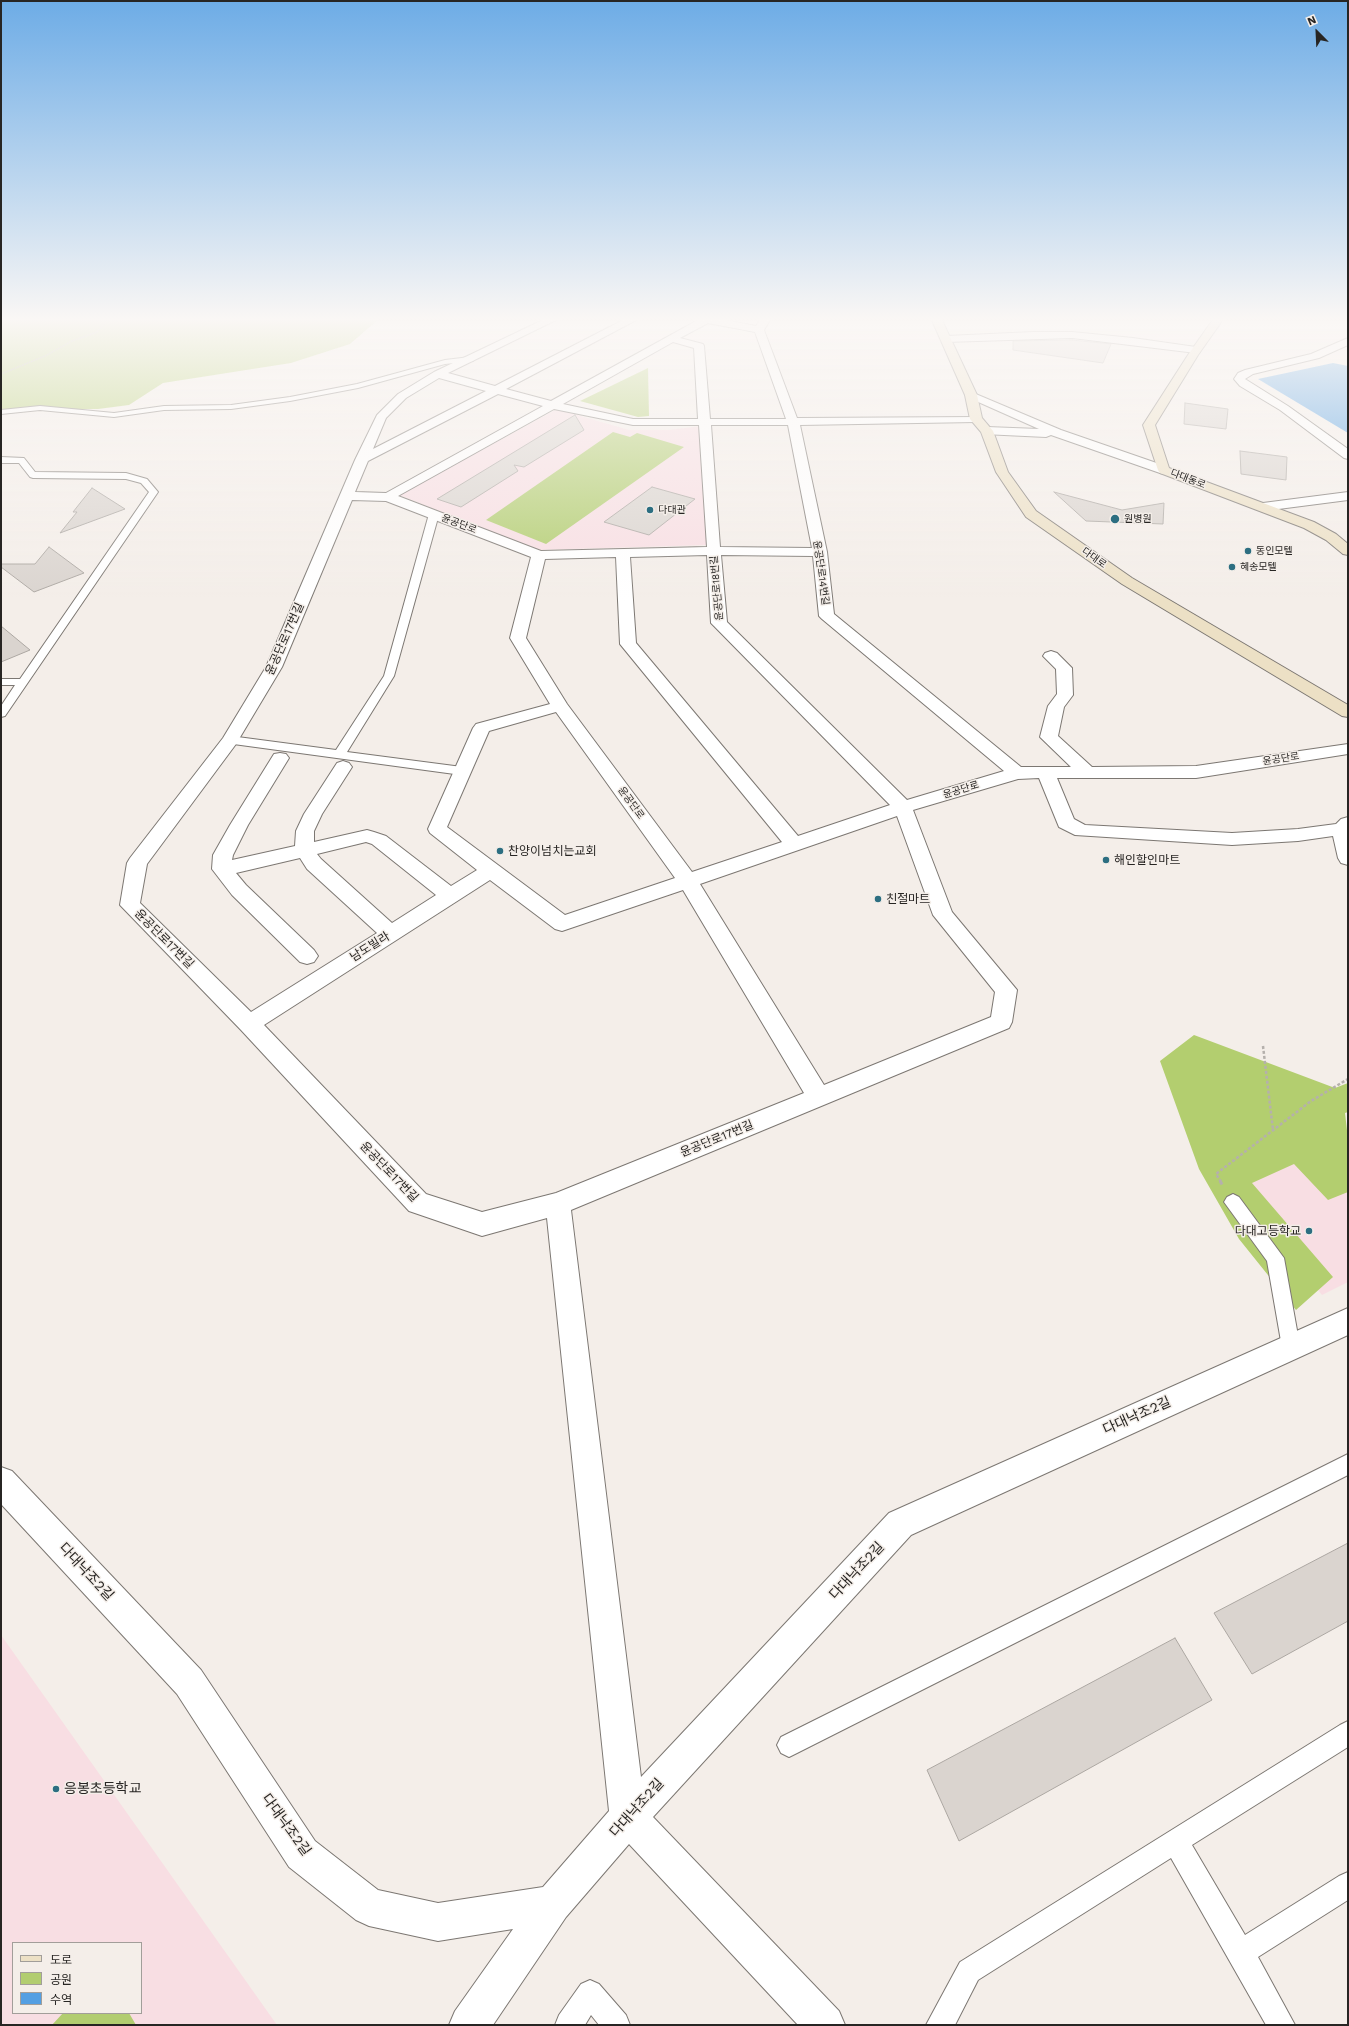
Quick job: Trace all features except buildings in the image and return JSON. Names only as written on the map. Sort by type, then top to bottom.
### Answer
[{"type":"main road","points":[[975,413],[976,419]]},
{"type":"main road","name":"다대동로","points":[[1157,413],[1149,425],[1164,470],[1308,525],[1331,537],[1348,551]]},
{"type":"main road","name":"다대로","points":[[976,419],[987,431],[1002,472],[1031,514],[1127,582],[1348,712]]},
{"type":"street","points":[[347,496],[361,460],[381,417],[385,413]]},
{"type":"street","points":[[361,460],[453,413]]},
{"type":"street","points":[[388,497],[539,413]]},
{"type":"street","points":[[588,413],[633,422],[793,422],[976,419]]},
{"type":"street","name":"윤공단로18번길","points":[[705,413],[719,623],[903,807]]},
{"type":"street","name":"윤공단로14번길","points":[[790,413],[820,552],[827,616],[1017,772]]},
{"type":"street","points":[[1011,413],[1057,433],[1164,470]]},
{"type":"street","points":[[1290,413],[1348,455]]},
{"type":"street","points":[[987,431],[1057,433]]},
{"type":"street","name":"윤공단로","points":[[347,496],[388,497],[539,555],[518,638],[560,706],[688,881],[903,807],[1017,772],[1196,772],[1348,749]]},
{"type":"street","name":"윤공단로17번길","points":[[347,496],[274,667],[230,740],[137,864],[130,905],[248,1024],[418,1203],[482,1224],[558,1204],[1001,1022],[1006,990],[943,915],[903,807]]},
{"type":"street","points":[[1263,508],[1348,496]]},
{"type":"street","points":[[539,555],[714,551],[820,552]]},
{"type":"street","points":[[623,553],[628,644],[794,844]]},
{"type":"street","points":[[1051,656],[1064,668],[1065,694],[1056,706],[1049,738],[1087,772]]},
{"type":"street","points":[[560,706],[482,728],[437,829],[562,924],[688,881],[819,1097]]},
{"type":"street","points":[[280,758],[239,825],[223,855],[222,869],[239,890],[307,956]]},
{"type":"street","points":[[341,761],[305,831],[304,849],[314,864],[391,934]]},
{"type":"street","points":[[1045,772],[1066,823],[1082,831],[1232,839],[1298,835],[1345,826],[1348,858]]},
{"type":"street","points":[[222,869],[366,836],[379,840],[450,896]]},
{"type":"street","name":"남도빌라","points":[[248,1024],[491,870]]},
{"type":"street","points":[[558,1204],[628,1817],[825,2025]]},
{"type":"street","name":"다대낙조2길","points":[[1,1482],[189,1682],[302,1854],[369,1908],[438,1922],[553,1904],[628,1817],[900,1524],[1348,1321]]},
{"type":"street","points":[[469,2025],[553,1904]]},
{"type":"lane","points":[[76,413],[114,415],[132,413]]},
{"type":"lane","points":[[1,460],[21,460],[33,474],[126,476],[144,481],[154,492],[1,714]]},
{"type":"lane","points":[[341,761],[389,676],[434,514]]},
{"type":"lane","points":[[1,682],[23,682]]},
{"type":"lane","points":[[230,740],[341,761],[462,771]]},
{"type":"lane","points":[[1233,1202],[1275,1258],[1291,1347]]},
{"type":"lane","points":[[790,1745],[1348,1464]]},
{"type":"lane","points":[[940,2025],[969,1971],[1348,1733]]},
{"type":"lane","points":[[1176,1842],[1281,2025]]},
{"type":"lane","points":[[1241,1953],[1348,1885]]},
{"type":"lane","points":[[569,2025],[590,1993],[616,2025]]},
{"type":"path","points":[[1263,1046],[1273,1130]]},
{"type":"path","points":[[1233,1202],[1216,1174],[1311,1101],[1348,1079]]},
{"type":"shaded area","points":[[550,413],[569,413],[629,430],[669,430],[701,426],[708,545],[536,550],[399,495]]},
{"type":"shaded area","name":"다대고등학교","points":[[1348,1132],[1348,1282],[1322,1295],[1229,1180]]},
{"type":"shaded area","name":"응봉초등학교","points":[[1,1635],[277,2025],[1,2025]]},
{"type":"green space","points":[[622,413],[649,413],[649,416],[638,417]]},
{"type":"green space","points":[[613,432],[630,437],[637,433],[684,447],[546,544],[486,520]]},
{"type":"green space","points":[[1194,1035],[1335,1088],[1348,1083],[1348,1112],[1345,1113],[1348,1139],[1348,1192],[1328,1200],[1294,1164],[1252,1183],[1333,1277],[1296,1310],[1239,1239],[1199,1169],[1160,1061]]},
{"type":"green space","points":[[62,2014],[130,2014],[136,2025],[52,2025]]},
{"type":"water","points":[[1314,413],[1348,413],[1348,433]]},
{"type":"place","name":"다대관","points":[[650,510]]},
{"type":"place","name":"원병원","points":[[1115,519]]},
{"type":"place","name":"동인모텔","points":[[1248,551]]},
{"type":"place","name":"혜송모텔","points":[[1232,567]]},
{"type":"place","name":"찬양이넘치는교회","points":[[500,851]]},
{"type":"place","name":"해인할인마트","points":[[1106,860]]},
{"type":"place","name":"친절마트","points":[[878,899]]},
{"type":"place","name":"다대고등학교","points":[[1309,1231]]},
{"type":"place","name":"응봉초등학교","points":[[56,1789]]}]
